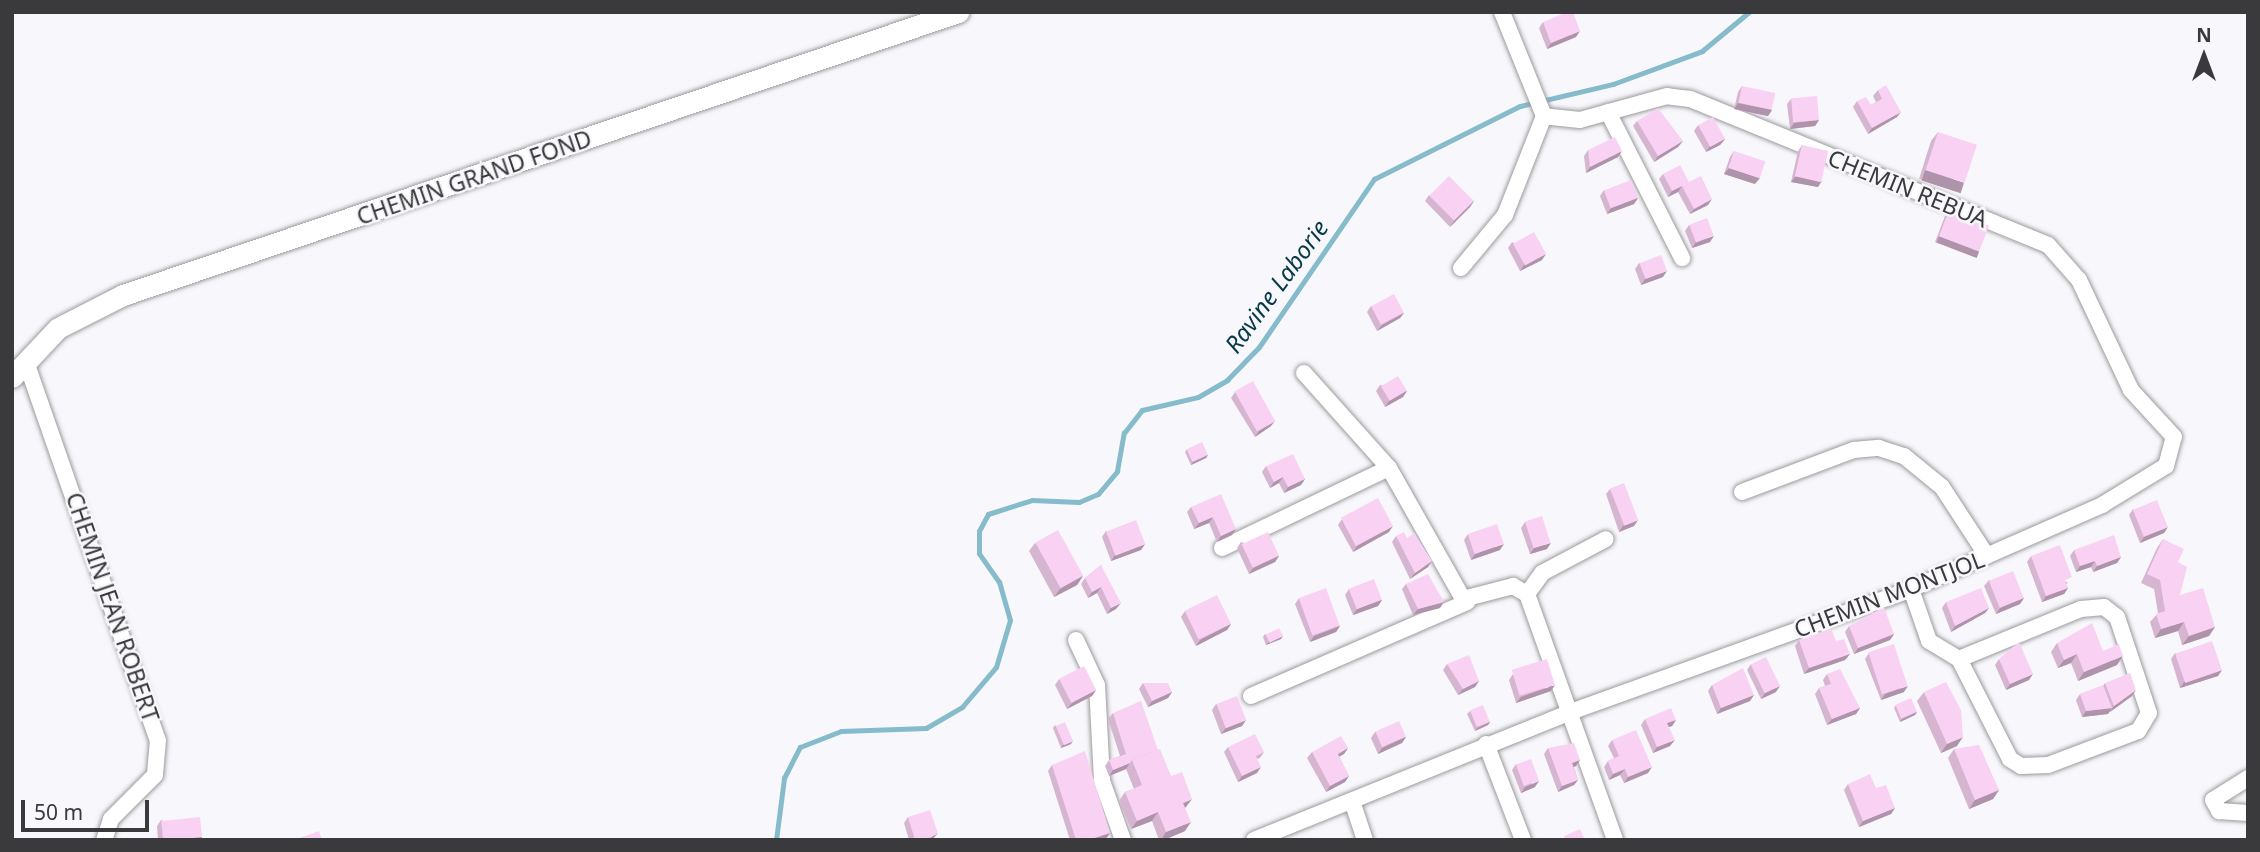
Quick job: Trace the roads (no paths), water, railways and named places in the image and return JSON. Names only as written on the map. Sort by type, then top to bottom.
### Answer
[{"type":"street","name":"CHEMIN GRAND FOND","points":[[19,369],[70,319],[123,295],[958,12]]},
{"type":"street","points":[[1461,268],[1505,215],[1542,113],[1502,12]]},
{"type":"street","name":"CHEMIN REBUA","points":[[1542,113],[1580,120],[1667,96],[1689,99],[2048,245],[2080,280],[2131,390],[2174,438]]},
{"type":"street","points":[[1608,112],[1682,258]]},
{"type":"street","name":"CHEMIN JEAN ROBERT","points":[[19,369],[158,740],[155,775],[111,819],[104,840]]},
{"type":"street","points":[[1304,373],[1389,468],[1467,602]]},
{"type":"street","name":"CHEMIN MONTJOL","points":[[1254,840],[1486,744],[1911,589],[1987,556],[2148,480],[2166,466],[2174,438]]},
{"type":"street","points":[[1742,492],[1854,450],[1879,448],[1904,456],[1942,487],[1987,556]]},
{"type":"street","points":[[1222,548],[1389,468]]},
{"type":"street","points":[[1527,594],[1542,573],[1606,539]]},
{"type":"street","points":[[1251,696],[1507,586],[1527,594],[1573,711],[1615,840]]},
{"type":"street","points":[[1911,589],[1929,641],[1959,659],[2010,759],[2021,766],[2048,765],[2138,731],[2149,713],[2117,617],[2104,607],[2081,609],[1959,659]]},
{"type":"street","points":[[1076,640],[1097,685],[1102,782],[1123,840]]},
{"type":"street","points":[[1486,744],[1523,840]]},
{"type":"street","points":[[2248,778],[2213,800],[2219,811],[2248,813]]},
{"type":"street","points":[[1352,801],[1365,840]]},
{"type":"waterway","name":"Ravine Laborie","points":[[776,840],[784,778],[800,747],[841,731],[926,728],[962,707],[996,667],[1010,620],[999,582],[979,553],[979,531],[988,514],[1032,500],[1079,502],[1098,494],[1117,471],[1124,433],[1142,410],[1198,397],[1227,380],[1259,347],[1374,179],[1520,106],[1613,84],[1702,51],[1749,12]]}]
